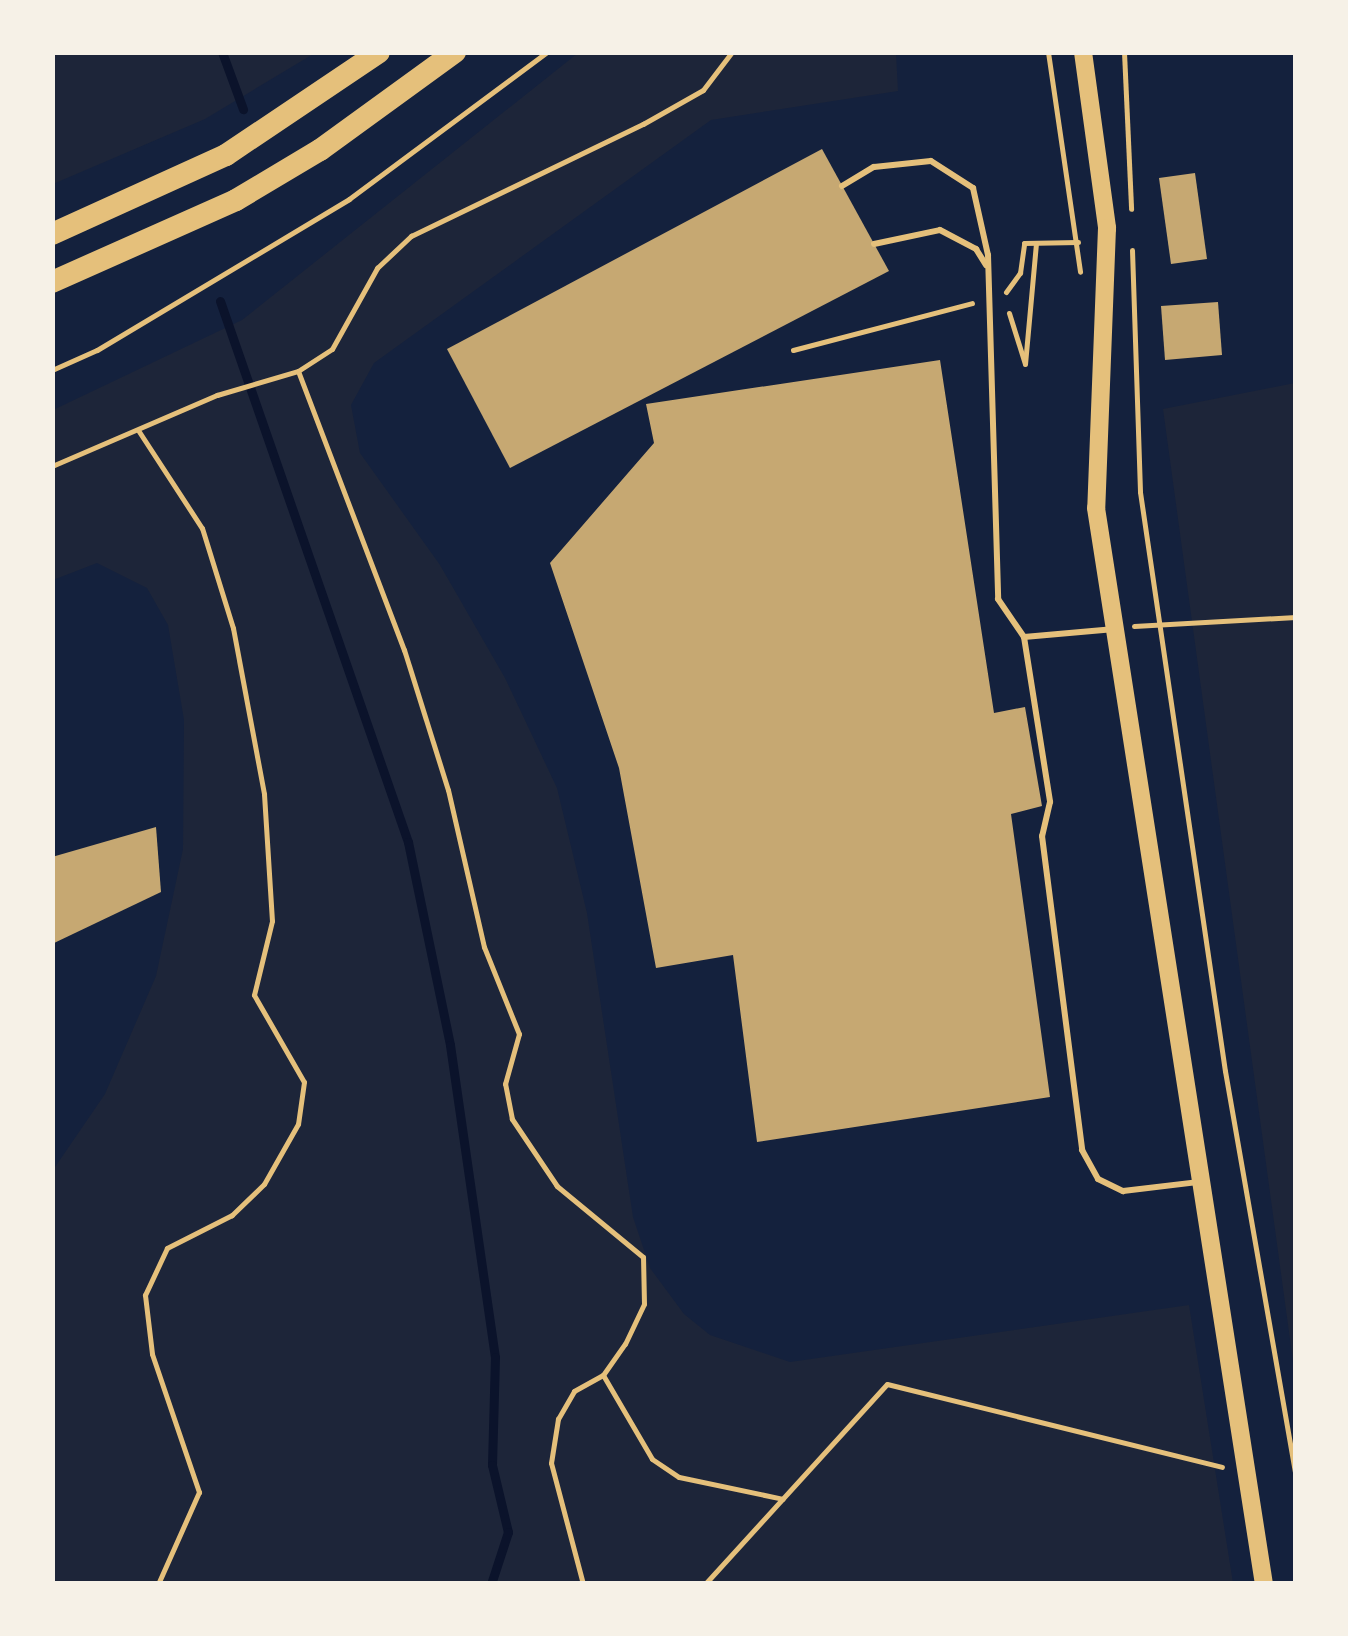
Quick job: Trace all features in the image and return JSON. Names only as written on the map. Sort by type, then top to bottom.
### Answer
[{"type":"highway","points":[[52,234],[226,156],[379,52]]},
{"type":"highway","points":[[52,282],[236,200],[320,150],[455,52]]},
{"type":"street","points":[[1083,52],[1107,228],[1096,508],[1264,1584]]},
{"type":"lane","points":[[842,186],[902,161],[952,169],[972,188],[981,208],[990,298],[998,599],[1024,637],[1050,802],[1042,836],[1082,1150],[1098,1180],[1123,1192],[1200,1182]]},
{"type":"lane","points":[[874,244],[940,230],[976,249],[988,269]]},
{"type":"lane","points":[[1024,637],[1116,628]]},
{"type":"path","points":[[52,370],[96,350],[349,199],[547,52]]},
{"type":"path","points":[[52,466],[216,395],[298,371],[332,349],[377,268],[411,236],[643,124],[702,90],[732,52]]},
{"type":"path","points":[[1124,52],[1131,222]]},
{"type":"path","points":[[793,350],[1005,294],[1020,273],[1024,244],[1078,242]]},
{"type":"path","points":[[1132,242],[1140,492],[1225,1071],[1296,1479]]},
{"type":"path","points":[[1005,294],[1025,364],[1036,244]]},
{"type":"path","points":[[298,371],[404,650],[448,790],[484,947],[519,1034],[505,1084],[512,1119],[557,1186],[643,1257],[644,1304],[603,1375],[574,1391],[558,1418],[551,1463],[580,1551],[583,1584]]},
{"type":"path","points":[[138,430],[202,528],[233,628],[264,794],[272,921],[254,995],[304,1082],[298,1124],[264,1184],[232,1214],[167,1248],[145,1295],[152,1354],[199,1492],[158,1584]]},
{"type":"path","points":[[1159,622],[1296,617]]},
{"type":"path","points":[[603,1375],[652,1459],[679,1477],[784,1500]]},
{"type":"path","points":[[705,1584],[887,1384],[1222,1467]]},
{"type":"shaded area","points":[[53,52],[315,53],[205,119],[53,184]]},
{"type":"shaded area","points":[[578,53],[896,53],[898,91],[711,120],[374,363],[351,405],[360,453],[440,565],[505,678],[557,788],[587,913],[633,1217],[650,1268],[684,1314],[710,1335],[790,1362],[1189,1305],[1233,1583],[53,1583],[53,1170],[105,1094],[156,976],[183,849],[184,720],[168,625],[147,588],[97,563],[53,580],[53,410],[242,320]]},
{"type":"shaded area","points":[[1295,383],[1295,1376],[1163,409]]},
{"type":"building","points":[[822,149],[889,271],[510,468],[447,349]]},
{"type":"building","points":[[1195,173],[1207,259],[1171,264],[1159,178]]},
{"type":"building","points":[[1218,302],[1222,355],[1165,360],[1161,306]]},
{"type":"building","points":[[940,360],[994,713],[1025,707],[1042,806],[1011,814],[1050,1097],[757,1142],[733,955],[656,968],[619,768],[550,563],[654,443],[646,404]]},
{"type":"building","points":[[156,827],[161,892],[52,944],[52,857]]},
{"type":"waterway","points":[[222,52],[243,109]]},
{"type":"waterway","points":[[220,301],[408,842],[450,1045],[495,1357],[492,1465],[508,1532],[491,1584]]}]
